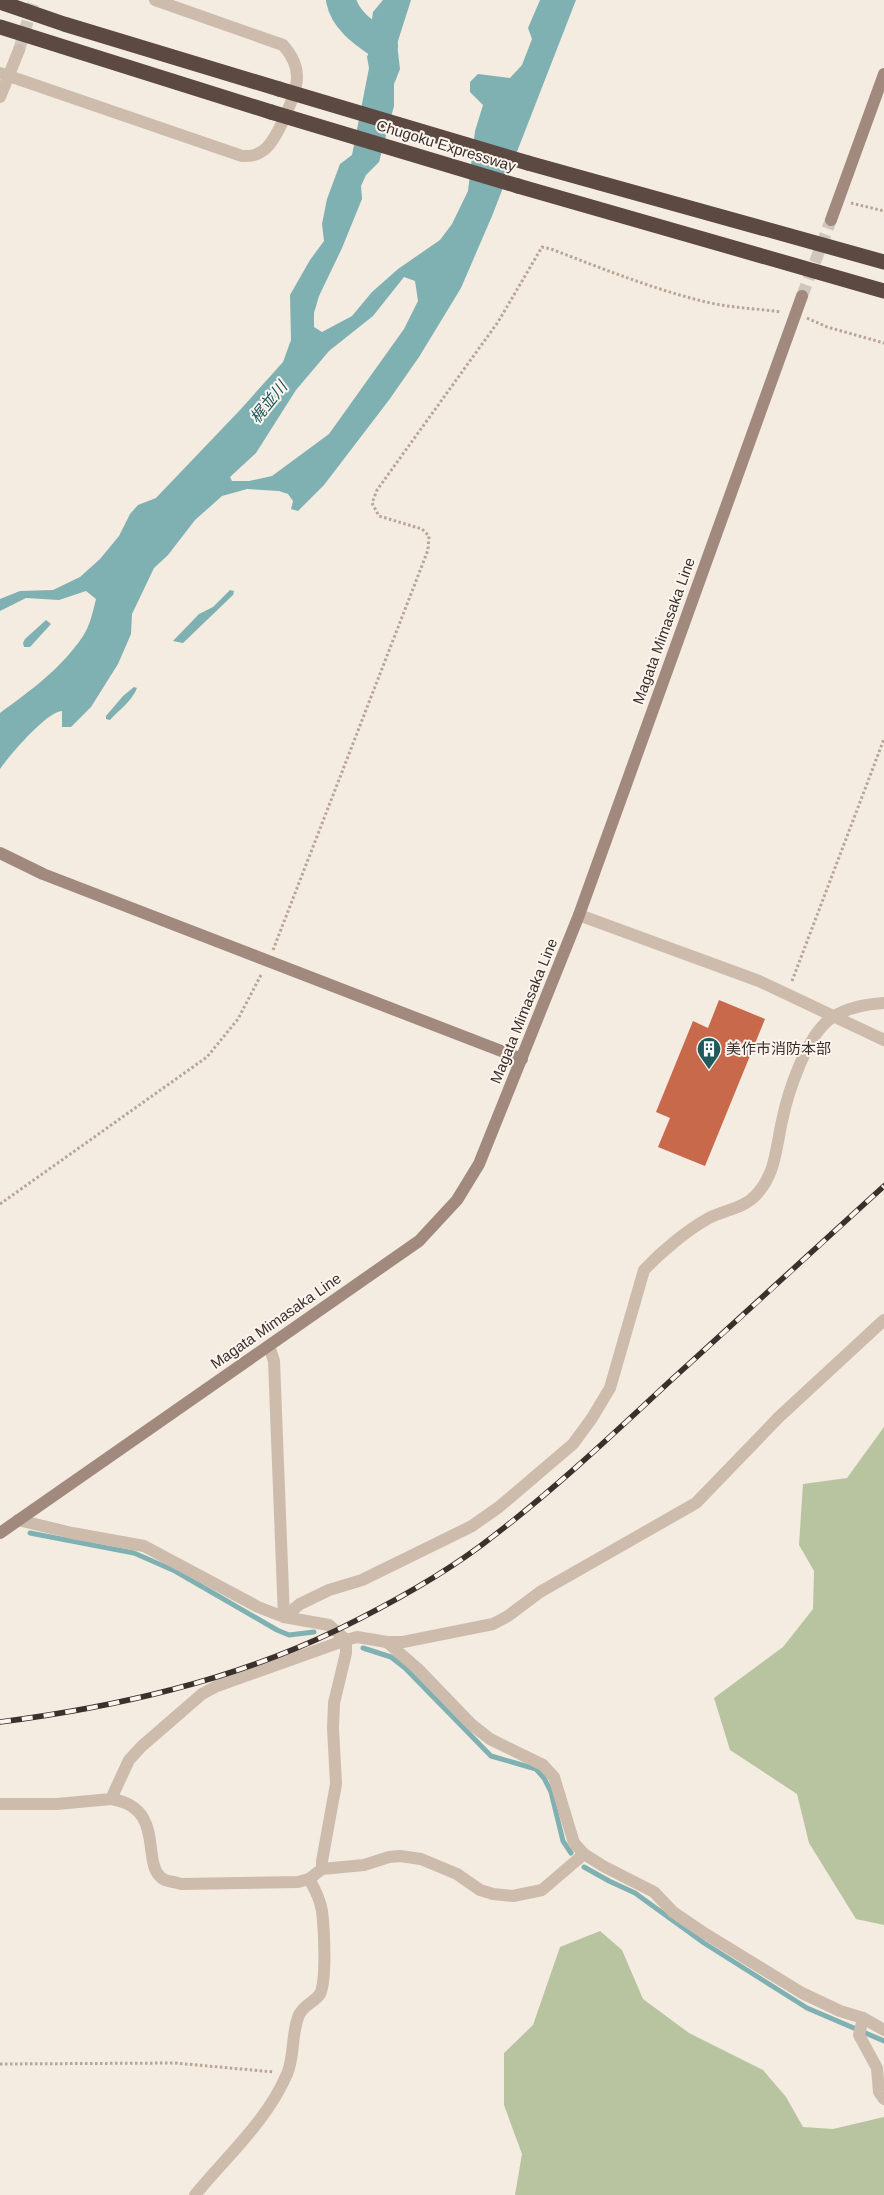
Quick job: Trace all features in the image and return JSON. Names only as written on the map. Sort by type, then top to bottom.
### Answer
[{"type":"highway","name":"Chugoku Expressway","points":[[0,2],[64,24],[528,163],[884,262]]},
{"type":"highway","name":"Chugoku Expressway","points":[[0,27],[271,112],[518,186],[884,291]]},
{"type":"main road","points":[[831,220],[884,74]]},
{"type":"main road","name":"Magata Mimasaka Line","points":[[0,1532],[419,1242],[457,1200],[479,1164],[578,916],[802,296]]},
{"type":"main road","points":[[0,853],[43,874],[522,1059]]},
{"type":"street","points":[[4,74],[242,156],[255,156],[265,150],[275,137],[291,100],[297,77],[293,58],[284,45],[155,0]]},
{"type":"street","points":[[0,97],[4,74],[19,50]]},
{"type":"street","points":[[578,916],[787,993],[833,1017],[884,1040]]},
{"type":"street","points":[[284,1617],[300,1604],[329,1590],[362,1580],[472,1526],[499,1507],[573,1444],[592,1418],[610,1388],[644,1270],[655,1259],[707,1220],[744,1204],[756,1194],[772,1168],[782,1121],[803,1056],[820,1030],[833,1017],[859,1006],[884,1003]]},
{"type":"street","points":[[111,1799],[130,1760],[142,1746],[202,1694],[218,1686],[346,1640],[357,1638],[403,1642],[493,1624],[508,1616],[548,1588],[696,1503],[779,1417],[884,1320]]},
{"type":"street","points":[[269,1346],[274,1361],[284,1617]]},
{"type":"street","points":[[18,1520],[72,1534],[144,1546],[258,1607],[284,1617],[328,1625],[346,1640]]},
{"type":"street","points":[[322,1870],[336,1784],[333,1728],[334,1703],[346,1653],[346,1640]]},
{"type":"street","points":[[387,1642],[418,1669],[471,1724],[490,1739],[544,1765],[554,1777],[574,1843],[584,1854],[654,1892],[673,1912],[802,1993],[840,2011],[863,2018],[884,2030]]},
{"type":"street","points":[[0,1804],[57,1804],[111,1799],[126,1802],[138,1810],[146,1824],[156,1870],[164,1880],[181,1884],[298,1882],[309,1879],[322,1870],[369,1864],[389,1857],[400,1856],[421,1859],[457,1874],[480,1890],[493,1894],[513,1896],[542,1890],[584,1854]]},
{"type":"street","points":[[195,2195],[243,2141],[272,2103],[290,2066],[298,2017],[304,2006],[319,1995],[323,1984],[324,1940],[322,1910],[316,1891],[309,1879]]},
{"type":"street","points":[[863,2018],[860,2035],[876,2068],[880,2092],[884,2099]]},
{"type":"path","points":[[838,199],[884,211]]},
{"type":"path","points":[[0,1204],[207,1057],[238,1019],[268,962],[428,550],[429,536],[422,529],[378,516],[372,503],[377,490],[498,322],[542,247],[643,284],[702,301],[735,308],[796,315],[827,327],[884,343]]},
{"type":"path","points":[[787,993],[884,739]]},
{"type":"path","points":[[0,2064],[174,2062],[287,2074]]},
{"type":"green space","points":[[884,1427],[884,1925],[856,1919],[809,1843],[797,1794],[730,1750],[714,1698],[783,1647],[813,1609],[814,1571],[799,1545],[803,1484],[847,1478]]},
{"type":"green space","points":[[600,1931],[622,1950],[643,1999],[689,2033],[763,2070],[786,2097],[803,2127],[833,2129],[884,2117],[884,2195],[515,2195],[522,2154],[504,2105],[504,2053],[533,2025],[560,1947]]},
{"type":"water","name":"梶並川","points":[[383,0],[411,0],[397,44],[400,69],[394,84],[394,106],[379,162],[366,175],[361,186],[362,199],[342,248],[319,296],[314,313],[314,327],[322,332],[352,316],[372,292],[398,269],[440,240],[452,224],[468,191],[475,131],[483,105],[470,92],[470,82],[478,74],[510,78],[522,65],[532,39],[528,28],[540,0],[576,0],[492,216],[461,288],[419,357],[389,400],[324,485],[298,511],[291,509],[293,501],[288,494],[279,491],[247,489],[222,496],[195,520],[168,555],[154,568],[132,614],[131,634],[118,664],[91,707],[71,727],[62,727],[62,711],[55,713],[29,735],[0,769],[0,713],[45,678],[75,648],[88,628],[96,599],[86,591],[59,600],[26,598],[0,611],[0,599],[20,591],[53,590],[80,577],[100,559],[119,536],[130,514],[138,505],[156,498],[283,362],[291,340],[290,295],[310,260],[324,241],[322,224],[327,199],[340,164],[352,155],[369,68],[367,57],[371,47],[373,12]],"holes":[[[404,277],[415,281],[418,301],[404,329],[329,434],[272,476],[249,481],[232,481],[230,477],[256,453],[296,390],[329,351],[373,316]]]},
{"type":"water","points":[[230,590],[234,591],[233,595],[183,643],[173,641],[199,614],[213,607]]},
{"type":"water","points":[[46,620],[51,624],[30,647],[24,647],[25,639]]},
{"type":"water","points":[[134,687],[137,688],[129,701],[110,720],[106,719],[106,716],[123,696]]},
{"type":"building","name":"美作市消防本部","points":[[719,1000],[765,1019],[705,1166],[658,1147],[670,1118],[656,1112],[693,1021],[708,1028]]},
{"type":"waterway","points":[[341,0],[343,8],[352,21],[363,32],[383,46]]},
{"type":"waterway","points":[[30,1533],[134,1553],[175,1571],[277,1630],[289,1635],[314,1632]]},
{"type":"waterway","points":[[363,1648],[391,1657],[405,1668],[491,1756],[536,1769],[544,1778],[551,1792],[563,1841],[571,1853]]},
{"type":"waterway","points":[[584,1867],[635,1893],[704,1943],[807,2008],[884,2041]]},
{"type":"tunnel","points":[[19,50],[34,0]]},
{"type":"tunnel","points":[[802,296],[831,220]]},
{"type":"railway","points":[[0,1722],[130,1700],[214,1678],[256,1664],[337,1630],[428,1581],[463,1559],[552,1488],[884,1186]]},
{"type":"place","name":"美作市消防本部","points":[[709,1070]]}]
